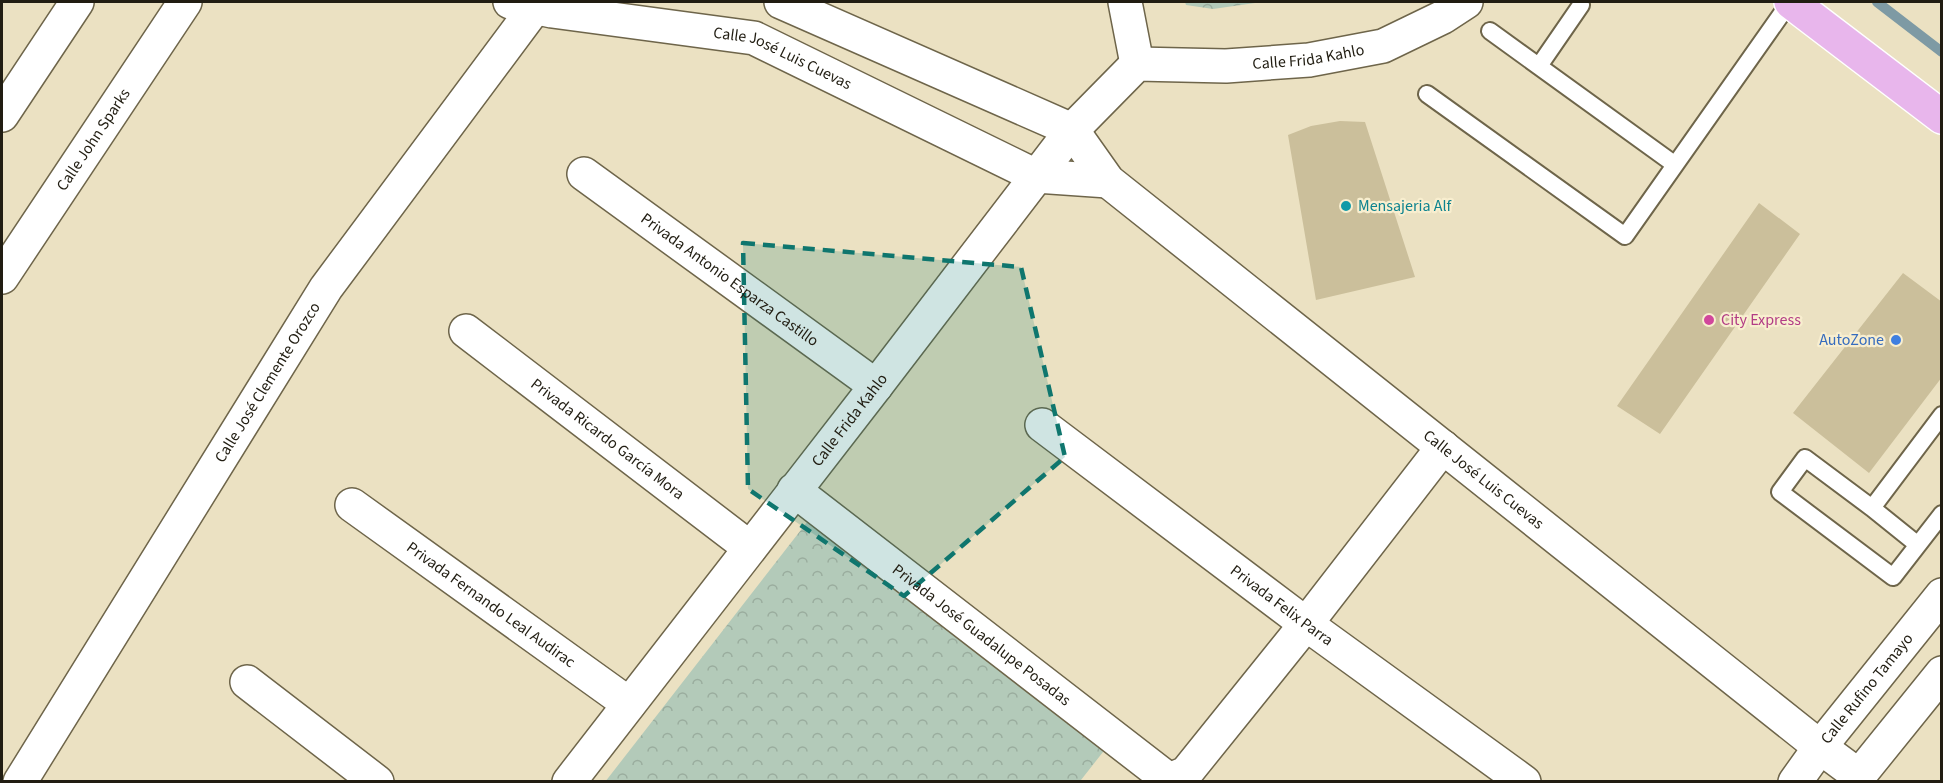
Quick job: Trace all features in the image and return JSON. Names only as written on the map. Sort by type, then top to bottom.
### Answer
[{"type":"main road","points":[[1791,2],[1941,117]]},
{"type":"street","points":[[2,115],[77,2]]},
{"type":"street","name":"Calle John Sparks","points":[[2,277],[184,2]]},
{"type":"street","points":[[781,2],[1072,130]]},
{"type":"street","points":[[1125,2],[1137,64]]},
{"type":"street","name":"Calle Frida Kahlo","points":[[569,782],[1072,130],[1137,64],[1226,66],[1309,60],[1383,46],[1443,17],[1466,2]]},
{"type":"street","name":"Calle José Luis Cuevas","points":[[528,3],[552,11],[754,38],[1036,176]]},
{"type":"street","name":"Calle José Clemente Orozco","points":[[20,782],[326,288],[528,3]]},
{"type":"street","name":"Calle José Luis Cuevas","points":[[1072,130],[1108,180],[1820,747],[1856,779]]},
{"type":"street","name":"Privada Antonio Esparza Castillo","points":[[585,174],[876,386]]},
{"type":"street","points":[[1036,176],[1108,180]]},
{"type":"street","name":"Privada Ricardo García Mora","points":[[466,331],[750,548]]},
{"type":"street","name":"Privada Felix Parra","points":[[1042,426],[1306,624],[1524,782]]},
{"type":"street","points":[[1167,781],[1186,774],[1443,447]]},
{"type":"street","name":"Privada José Guadalupe Posadas","points":[[794,490],[1167,781]]},
{"type":"street","name":"Privada Fernando Leal Audirac","points":[[352,505],[629,704]]},
{"type":"street","name":"Calle Rufino Tamayo","points":[[1795,782],[1820,747],[1941,595]]},
{"type":"street","points":[[1856,779],[1941,673]]},
{"type":"street","points":[[247,682],[377,782]]},
{"type":"lane","points":[[1427,93],[1624,236],[1791,2]]},
{"type":"lane","points":[[1539,66],[1581,5]]},
{"type":"lane","points":[[1490,31],[1674,164]]},
{"type":"lane","points":[[1872,508],[1941,415]]},
{"type":"lane","points":[[1918,545],[1805,458],[1780,492],[1893,577],[1918,545],[1941,514]]},
{"type":"highlighted area","points":[[743,243],[1021,267],[1065,457],[904,596],[748,489]]},
{"type":"green space","points":[[1185,2],[1262,2],[1213,9],[1186,5]]},
{"type":"green space","points":[[818,508],[1114,738],[1081,780],[605,782]]},
{"type":"building","name":"Mensajeria Alf","points":[[1340,121],[1365,122],[1415,277],[1316,300],[1288,135],[1311,126]]},
{"type":"building","name":"City Express","points":[[1759,203],[1800,234],[1660,434],[1617,406]]},
{"type":"building","name":"AutoZone","points":[[1903,273],[1942,302],[1942,377],[1869,473],[1793,413]]},
{"type":"waterway","points":[[1877,2],[1942,52]]},
{"type":"place","name":"Mensajeria Alf","points":[[1346,206]]},
{"type":"place","name":"City Express","points":[[1709,320]]},
{"type":"place","name":"AutoZone","points":[[1896,340]]}]
